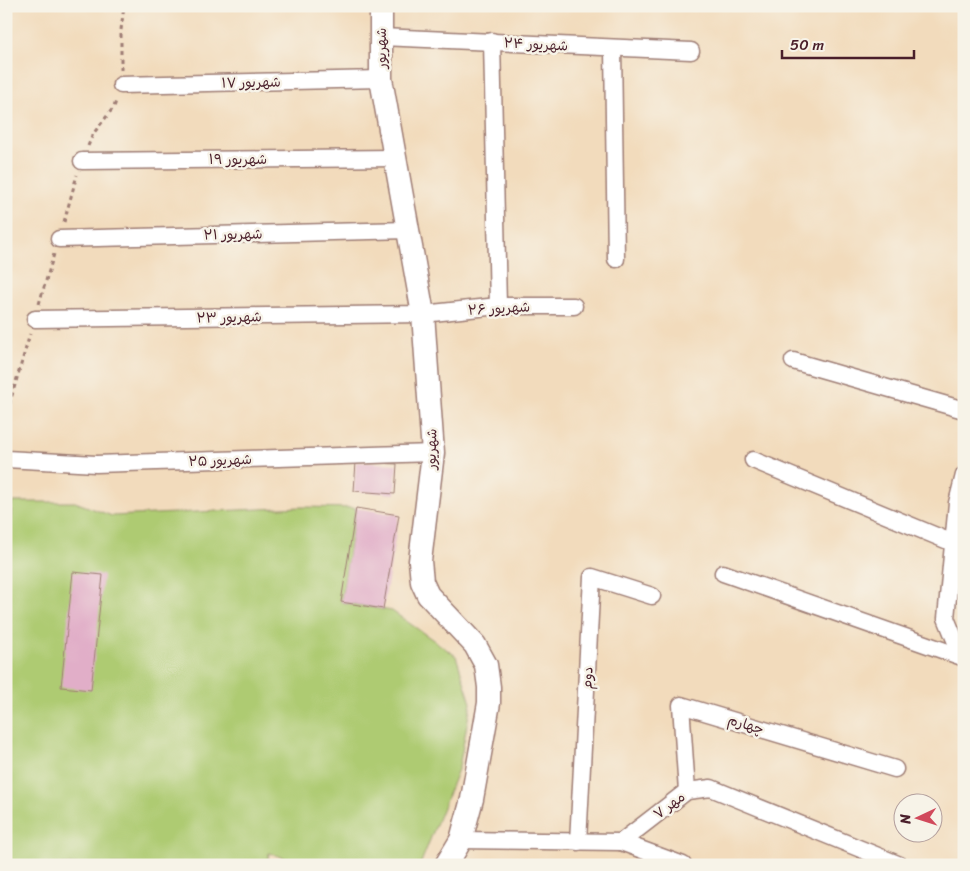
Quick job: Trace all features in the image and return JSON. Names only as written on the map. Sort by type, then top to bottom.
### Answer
[{"type":"street","name":"شهریور","points":[[382,6],[381,79],[423,314],[433,453],[420,561],[422,582],[428,595],[475,645],[486,665],[489,687],[489,703],[472,799],[460,840],[446,865]]},
{"type":"street","name":"شهریور ۲۴","points":[[381,37],[691,51]]},
{"type":"street","points":[[492,42],[498,306]]},
{"type":"street","points":[[613,48],[616,259]]},
{"type":"street","name":"شهریور ۱۷","points":[[121,85],[381,79]]},
{"type":"street","name":"شهریور ۱۹","points":[[82,160],[395,158]]},
{"type":"street","name":"شهریور ۲۱","points":[[59,239],[408,230]]},
{"type":"street","name":"شهریور ۲۶","points":[[423,314],[498,306],[574,306]]},
{"type":"street","name":"شهریور ۲۳","points":[[35,319],[423,314]]},
{"type":"street","points":[[793,361],[964,410]]},
{"type":"street","name":"شهریور ۲۵","points":[[6,459],[96,464],[433,453]]},
{"type":"street","points":[[753,460],[953,543]]},
{"type":"street","points":[[963,658],[946,618],[957,567],[953,543],[964,475]]},
{"type":"street","points":[[723,573],[963,658]]},
{"type":"street","name":"دوم","points":[[578,842],[592,577],[652,596]]},
{"type":"street","name":"چهارم","points":[[687,791],[681,705],[894,769]]},
{"type":"street","name":"مهر ۷","points":[[621,842],[687,791],[711,788],[900,865]]},
{"type":"street","points":[[460,840],[621,842],[683,865]]},
{"type":"green space","points":[[12,502],[75,502],[112,516],[302,507],[356,508],[341,602],[392,611],[456,656],[471,703],[459,767],[420,865],[307,865],[269,853],[267,865],[6,865],[6,580]]},
{"type":"building","points":[[356,462],[397,464],[395,494],[354,491]]},
{"type":"building","points":[[356,508],[399,515],[383,609],[341,602]]},
{"type":"building","points":[[73,572],[103,575],[91,690],[61,687]]}]
